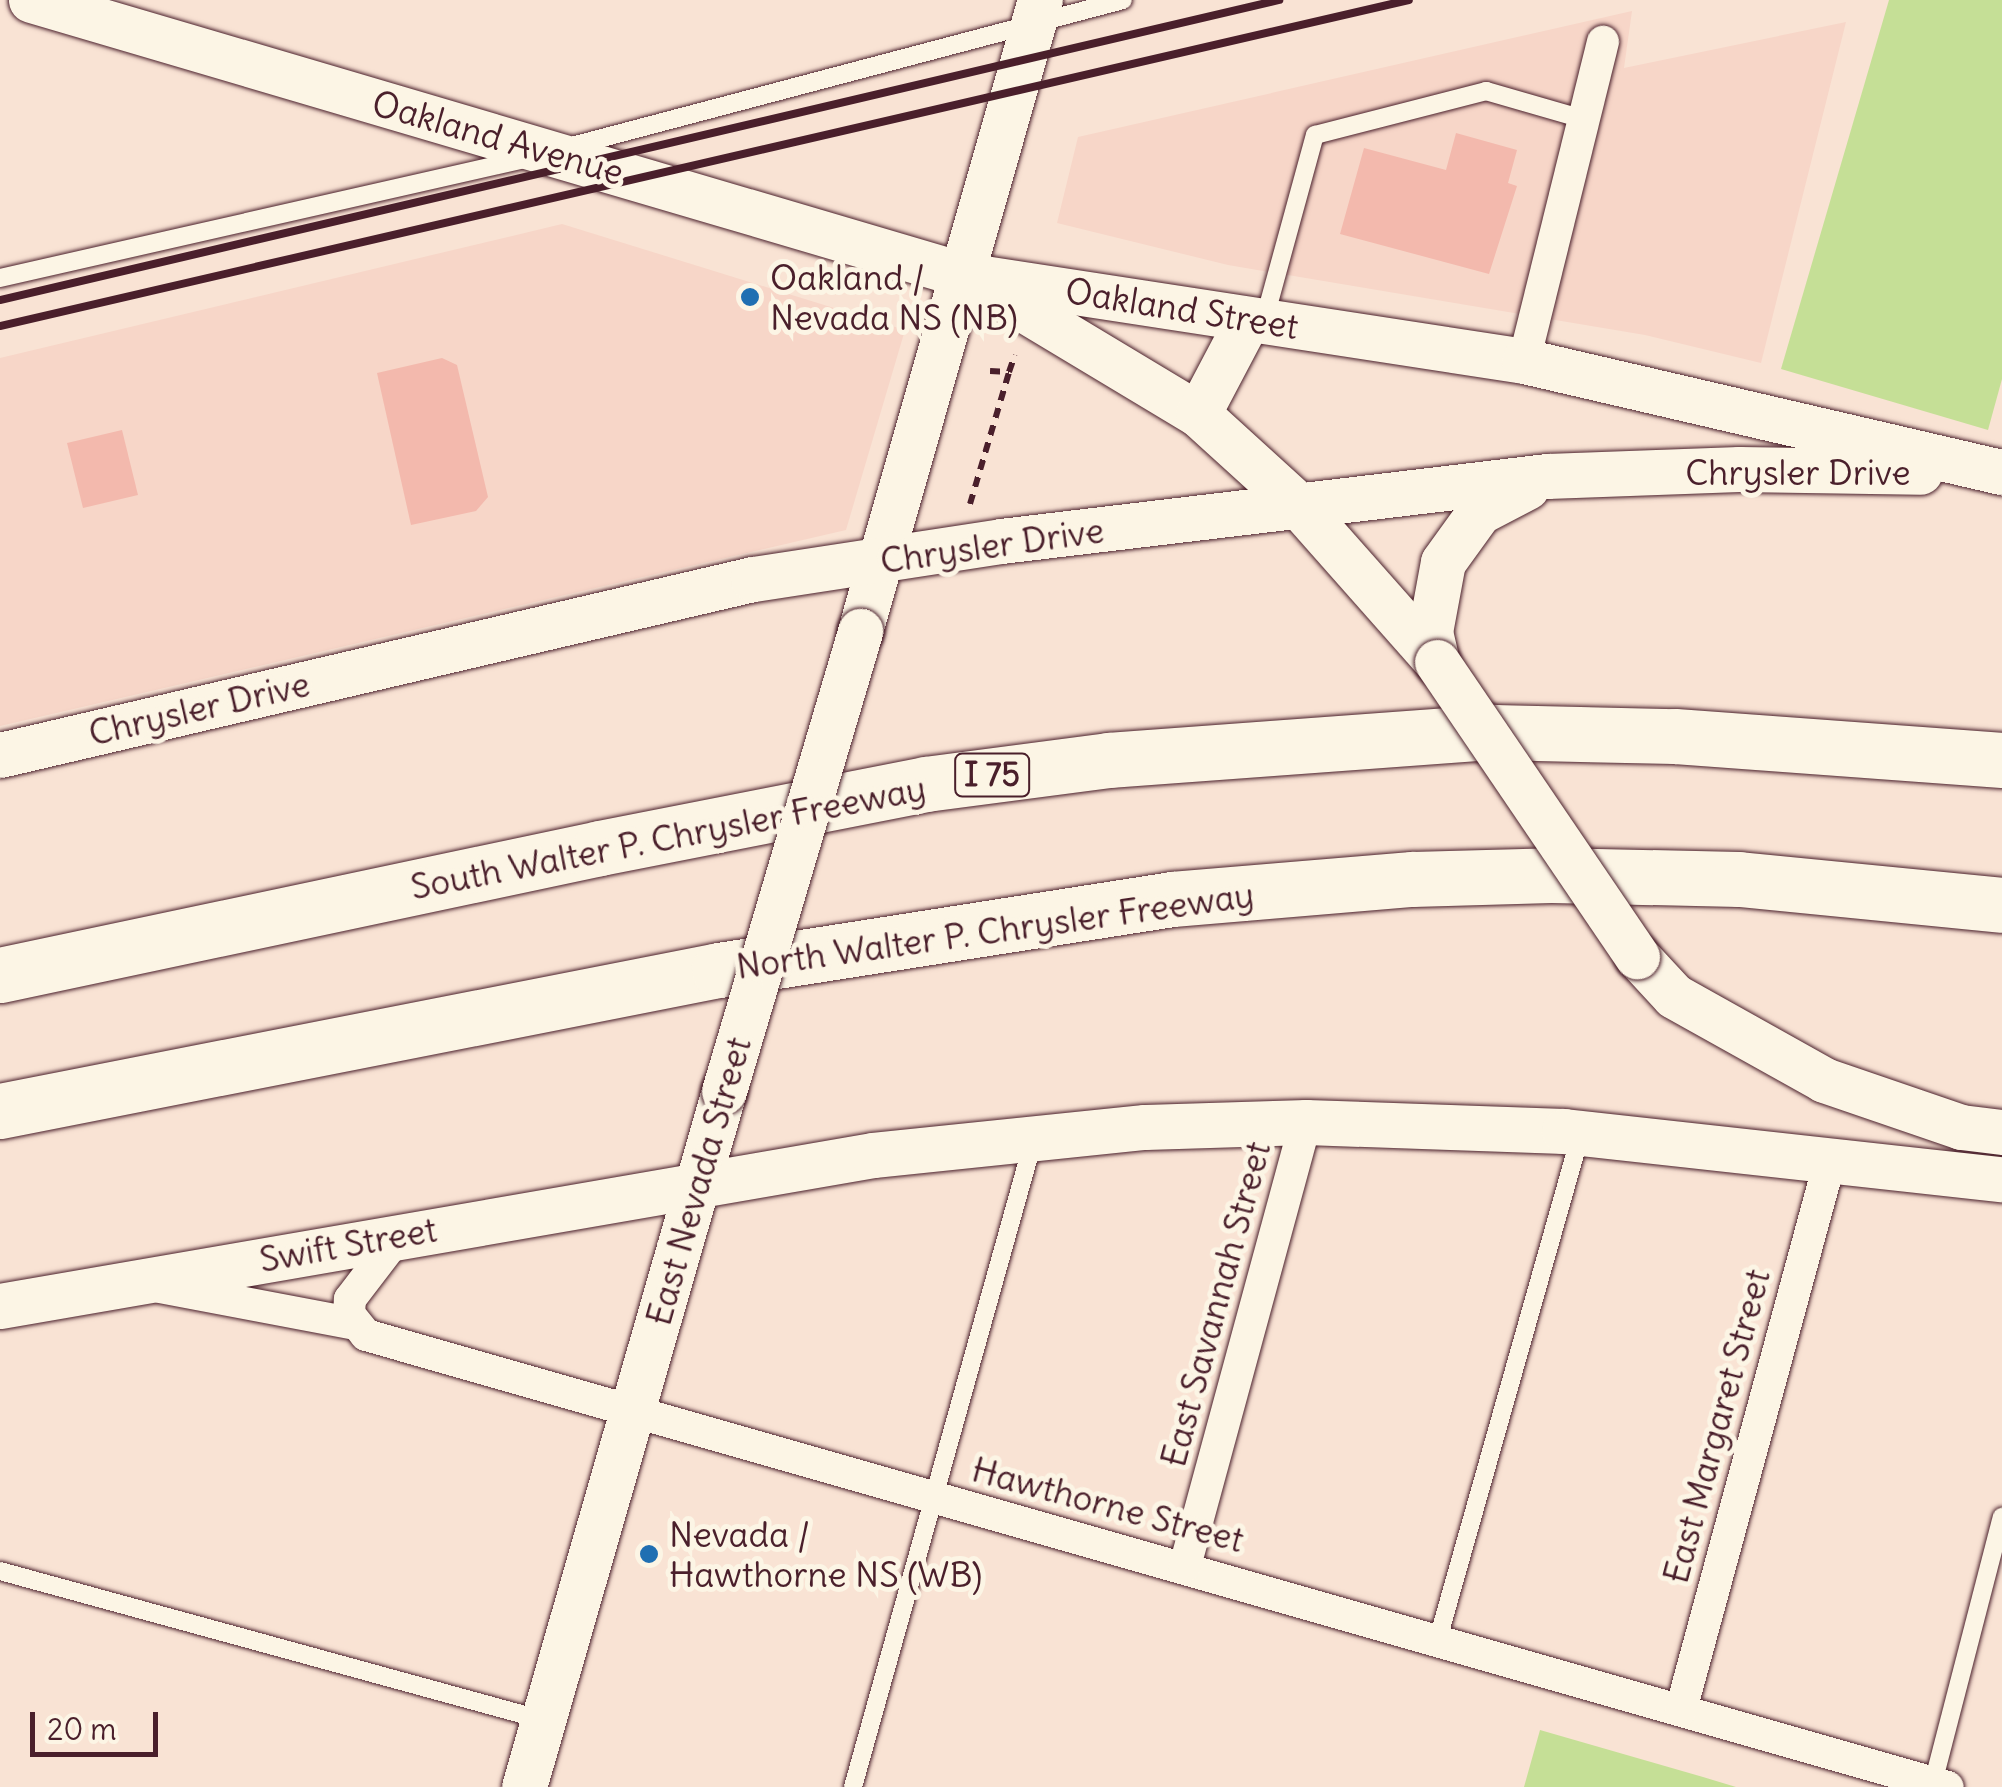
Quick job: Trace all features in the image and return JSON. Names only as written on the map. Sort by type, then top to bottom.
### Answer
[{"type":"highway","name":"South Walter P. Chrysler Freeway","points":[[0,976],[658,836],[926,784],[1108,760],[1493,732],[1676,736],[2002,760]]},
{"type":"highway","name":"North Walter P. Chrysler Freeway","points":[[0,1112],[719,970],[1172,900],[1412,878],[1551,875],[1739,879],[2002,905]]},
{"type":"main road","name":"Oakland Avenue","points":[[31,0],[964,275]]},
{"type":"main road","name":"East Nevada Street","points":[[524,1787],[696,1184],[964,275],[1036,12]]},
{"type":"main road","name":"Oakland Street","points":[[964,275],[1524,361],[2002,473]]},
{"type":"main road","name":"Oakland Street","points":[[964,275],[1198,414],[1299,506],[1437,662],[1637,956],[1674,996],[1824,1080],[1961,1127],[2002,1132]]},
{"type":"main road","points":[[1198,414],[1256,320]]},
{"type":"main road","name":"Chrysler Drive","points":[[0,754],[753,579],[880,560],[1547,476],[1739,469],[2002,473]]},
{"type":"main road","points":[[1437,662],[1430,632],[1443,562],[1479,512],[1547,476]]},
{"type":"main road","points":[[696,1184],[1035,1136],[1306,1122],[1582,1133],[1829,1164],[2002,1178]]},
{"type":"main road","name":"Swift Street","points":[[0,1306],[696,1184]]},
{"type":"street","points":[[1524,361],[1604,42]]},
{"type":"street","name":"East Savannah Street","points":[[1185,1566],[1306,1122]]},
{"type":"street","name":"East Margaret Street","points":[[1681,1710],[1829,1164]]},
{"type":"street","points":[[356,1324],[350,1299],[399,1235]]},
{"type":"street","name":"Hawthorne Street","points":[[135,1282],[356,1324],[366,1335],[1185,1566],[1940,1785]]},
{"type":"lane","points":[[0,278],[551,152],[1036,12],[1123,0]]},
{"type":"lane","points":[[1256,320],[1315,135],[1486,91],[1583,118]]},
{"type":"lane","points":[[1438,1639],[1582,1133]]},
{"type":"lane","points":[[853,1787],[1035,1136]]},
{"type":"lane","points":[[1940,1785],[2002,1516]]},
{"type":"lane","points":[[0,1570],[543,1720]]},
{"type":"path","points":[[970,504],[1015,355]]},
{"type":"path","points":[[990,370],[1009,372]]},
{"type":"shaded area","points":[[1632,11],[1624,68],[1846,22],[1761,363],[1645,335],[1228,265],[1057,223],[1078,137]]},
{"type":"shaded area","points":[[562,224],[905,330],[846,530],[0,726],[0,358]]},
{"type":"green space","points":[[1889,0],[2002,0],[2002,379],[1988,430],[1781,369]]},
{"type":"green space","points":[[1540,1730],[1703,1777],[1736,1787],[1524,1787]]},
{"type":"building","points":[[1456,133],[1517,150],[1508,183],[1517,186],[1489,274],[1340,234],[1364,148],[1446,170]]},
{"type":"building","points":[[442,358],[457,365],[488,497],[476,511],[411,525],[377,373]]},
{"type":"building","points":[[122,430],[138,495],[83,508],[67,443]]},
{"type":"railway","points":[[0,300],[1279,0]]},
{"type":"railway","points":[[0,326],[1409,0]]},
{"type":"place","name":"Oakland / Nevada NS (NB)","points":[[750,297]]},
{"type":"place","name":"Nevada / Hawthorne NS (WB)","points":[[649,1554]]}]
